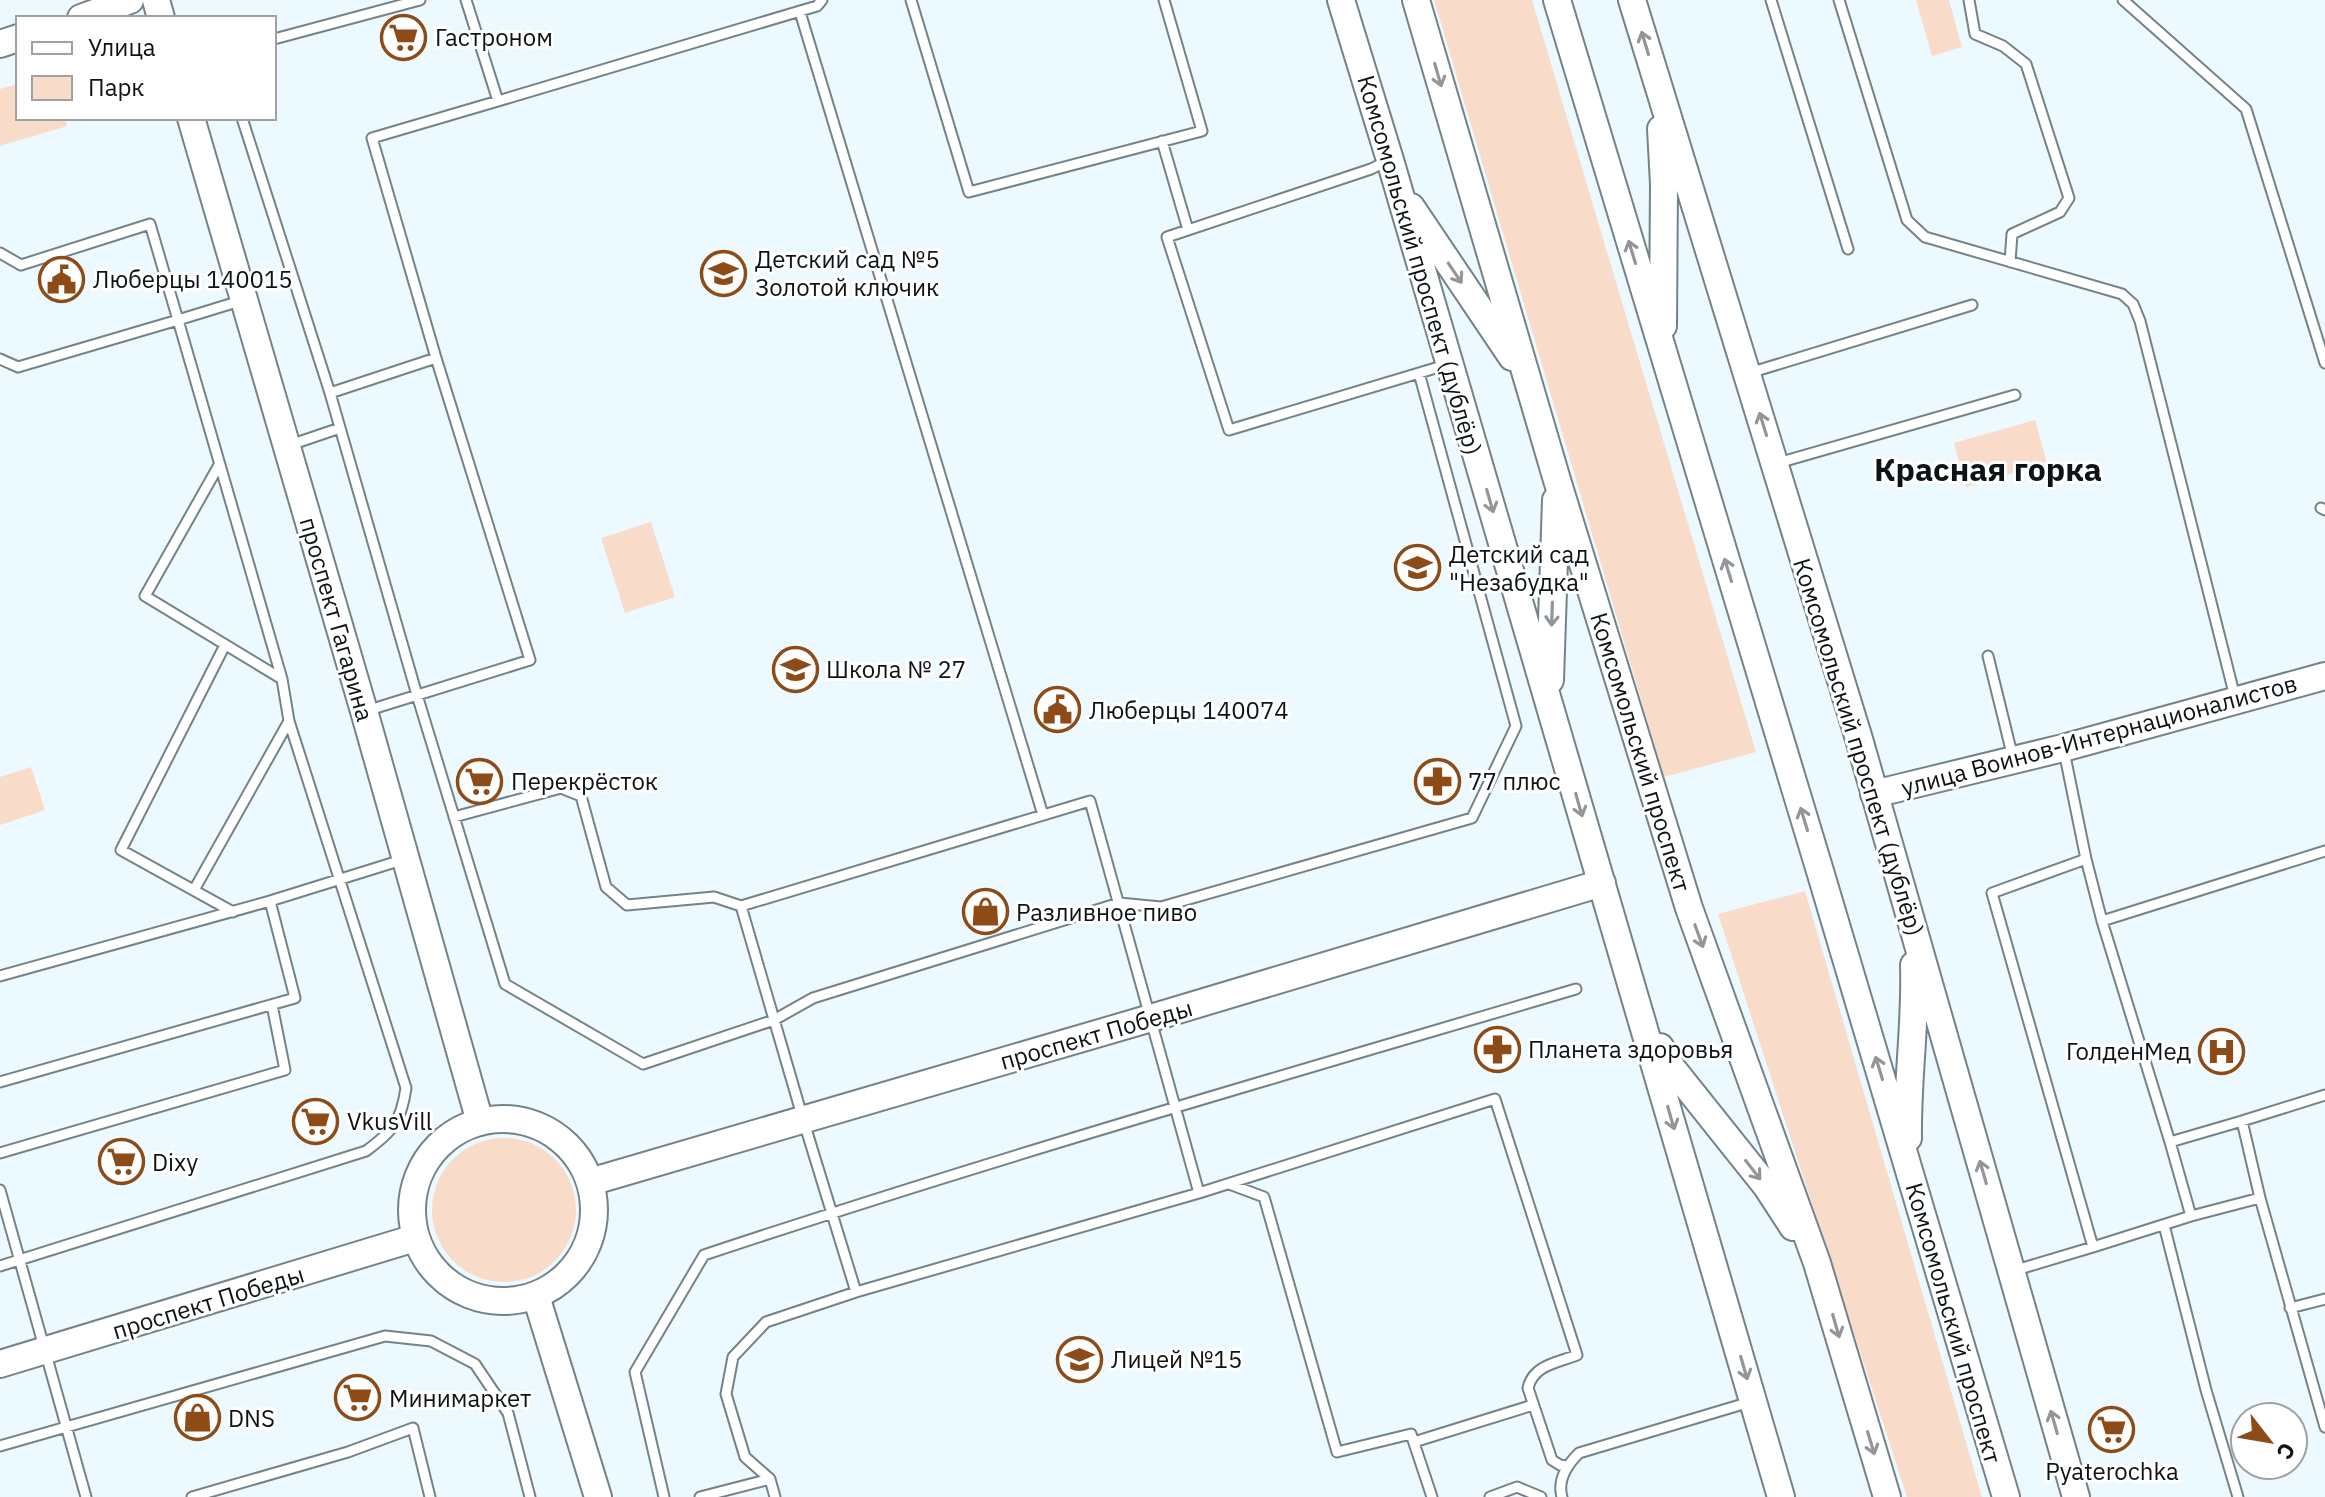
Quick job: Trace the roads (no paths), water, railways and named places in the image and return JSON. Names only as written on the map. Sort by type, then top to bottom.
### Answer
[{"type":"street","points":[[86,16],[130,0]]},
{"type":"street","name":"Комсомольский проспект (дублёр)","points":[[1341,0],[1781,1497]]},
{"type":"street","name":"Комсомольский проспект","points":[[1416,0],[1557,480],[1689,908],[1817,1263],[1887,1497]]},
{"type":"street","name":"Комсомольский проспект","points":[[1557,0],[2006,1497]]},
{"type":"street","name":"Комсомольский проспект (дублёр)","points":[[1632,0],[1912,922],[2076,1497]]},
{"type":"street","points":[[1658,86],[1664,184],[1662,353]]},
{"type":"street","name":"проспект Гагарина","points":[[192,120],[480,1122]]},
{"type":"street","points":[[1393,172],[1527,380]]},
{"type":"street","points":[[1549,703],[1557,480]]},
{"type":"street","name":"улица Воинов-Интернационалистов","points":[[1874,794],[2063,748],[2325,676]]},
{"type":"street","name":"проспект Победы","points":[[590,1182],[1602,883]]},
{"type":"street","points":[[1909,1169],[1908,1103],[1915,997],[1912,922]]},
{"type":"street","points":[[1641,1016],[1672,1068],[1767,1187],[1817,1263]]},
{"type":"street","points":[[520,1121],[534,1124],[558,1137],[577,1157],[590,1182],[594,1209],[590,1237],[578,1261],[560,1282],[536,1296],[506,1302],[477,1298],[463,1292],[450,1285],[428,1264],[415,1238],[411,1201],[422,1166],[446,1138],[480,1122],[520,1121]]},
{"type":"street","name":"проспект Победы","points":[[0,1364],[415,1238]]},
{"type":"street","points":[[536,1296],[598,1497]]},
{"type":"lane","points":[[276,38],[420,0]]},
{"type":"lane","points":[[466,0],[498,101]]},
{"type":"lane","points":[[364,711],[530,660],[436,358],[372,138],[800,12],[817,6],[822,0]]},
{"type":"lane","points":[[911,0],[969,192],[1202,131],[1164,0]]},
{"type":"lane","points":[[1771,0],[1848,249]]},
{"type":"lane","points":[[1839,0],[1907,220],[1925,237],[2122,294],[2133,304],[2140,321],[2236,701]]},
{"type":"lane","points":[[1969,0],[1975,34],[2003,46],[2026,64],[2069,198],[2060,212],[2012,234],[2010,262]]},
{"type":"lane","points":[[2123,0],[2246,109],[2325,363]]},
{"type":"lane","points":[[800,12],[1043,815]]},
{"type":"lane","points":[[243,120],[330,393],[505,984],[643,1064],[774,1020],[813,998],[1119,903],[1161,907],[1472,818],[1516,726],[1419,373]]},
{"type":"lane","points":[[1162,141],[1188,230]]},
{"type":"lane","points":[[1393,172],[1371,169],[1167,237],[1229,430],[1449,364]]},
{"type":"lane","points":[[0,253],[21,265],[150,224],[282,679],[289,721],[406,1088],[402,1111],[388,1135],[366,1151],[0,1266]]},
{"type":"lane","points":[[0,359],[18,367],[244,299]]},
{"type":"lane","points":[[1746,371],[1759,370],[1972,305]]},
{"type":"lane","points":[[330,393],[436,358]]},
{"type":"lane","points":[[1775,464],[2015,395]]},
{"type":"lane","points":[[287,447],[340,428]]},
{"type":"lane","points":[[219,465],[145,596],[282,679]]},
{"type":"lane","points":[[225,645],[121,850],[233,912]]},
{"type":"lane","points":[[1988,656],[2013,760]]},
{"type":"lane","points":[[194,890],[289,721]]},
{"type":"lane","points":[[2063,748],[2102,921],[2191,1216]]},
{"type":"lane","points":[[454,817],[561,788],[581,796],[606,887],[627,905],[714,897],[741,906],[1090,801],[1199,1193]]},
{"type":"lane","points":[[2102,921],[2325,851]]},
{"type":"lane","points":[[0,976],[233,912],[405,859]]},
{"type":"lane","points":[[2086,859],[1992,893],[2093,1247]]},
{"type":"lane","points":[[0,1082],[295,998],[270,901]]},
{"type":"lane","points":[[741,906],[856,1292]]},
{"type":"lane","points":[[664,1497],[635,1372],[704,1255],[832,1212],[1176,1107],[1576,989]]},
{"type":"lane","points":[[0,1153],[285,1070],[272,1005]]},
{"type":"lane","points":[[2170,1142],[2325,1095]]},
{"type":"lane","points":[[775,1497],[770,1479],[745,1457],[726,1394],[733,1357],[766,1322],[856,1292],[1229,1184],[1495,1099],[1577,1355],[1536,1371],[1530,1377],[1528,1388],[1552,1460],[1566,1466]]},
{"type":"lane","points":[[2242,1121],[2260,1198],[2325,1427]]},
{"type":"lane","points":[[1229,1184],[1264,1197],[1337,1452],[1411,1434],[1432,1497]]},
{"type":"lane","points":[[0,1190],[86,1497]]},
{"type":"lane","points":[[2011,1272],[2191,1216],[2260,1198]]},
{"type":"lane","points":[[2164,1225],[2206,1390],[2238,1497]]},
{"type":"lane","points":[[2290,1308],[2325,1299]]},
{"type":"lane","points":[[0,1446],[385,1336],[431,1341],[475,1364],[508,1413],[530,1497]]},
{"type":"lane","points":[[1562,1497],[1559,1488],[1566,1466],[1579,1453],[1753,1402]]},
{"type":"lane","points":[[1414,1442],[1533,1405]]},
{"type":"lane","points":[[192,1497],[348,1452],[413,1428],[430,1497]]},
{"type":"lane","points":[[700,1497],[770,1479]]},
{"type":"lane","points":[[1490,1497],[1517,1487],[1541,1497]]},
{"type":"place","name":"Гастроном","points":[[404,37]]},
{"type":"place","name":"Детский сад №5 Золотой ключик","points":[[724,273]]},
{"type":"place","name":"Люберцы 140015","points":[[62,279]]},
{"type":"place","name":"Детский сад \"Незабудка\"","points":[[1418,568]]},
{"type":"place","name":"Школа № 27","points":[[795,669]]},
{"type":"place","name":"Люберцы 140074","points":[[1058,710]]},
{"type":"place","name":"Перекрёсток","points":[[480,781]]},
{"type":"place","name":"77 плюс","points":[[1437,781]]},
{"type":"place","name":"Разливное пиво","points":[[985,912]]},
{"type":"place","name":"Планета здоровья","points":[[1497,1049]]},
{"type":"place","name":"ГолденМед","points":[[2222,1051]]},
{"type":"place","name":"VkusVill","points":[[316,1121]]},
{"type":"place","name":"Dixy","points":[[121,1162]]},
{"type":"place","name":"Лицей №15","points":[[1080,1359]]},
{"type":"place","name":"Минимаркет","points":[[358,1398]]},
{"type":"place","name":"DNS","points":[[197,1418]]},
{"type":"place","name":"Pyaterochka","points":[[2112,1429]]},
{"type":"district","name":"Красная горка","points":[[1988,469]]}]
